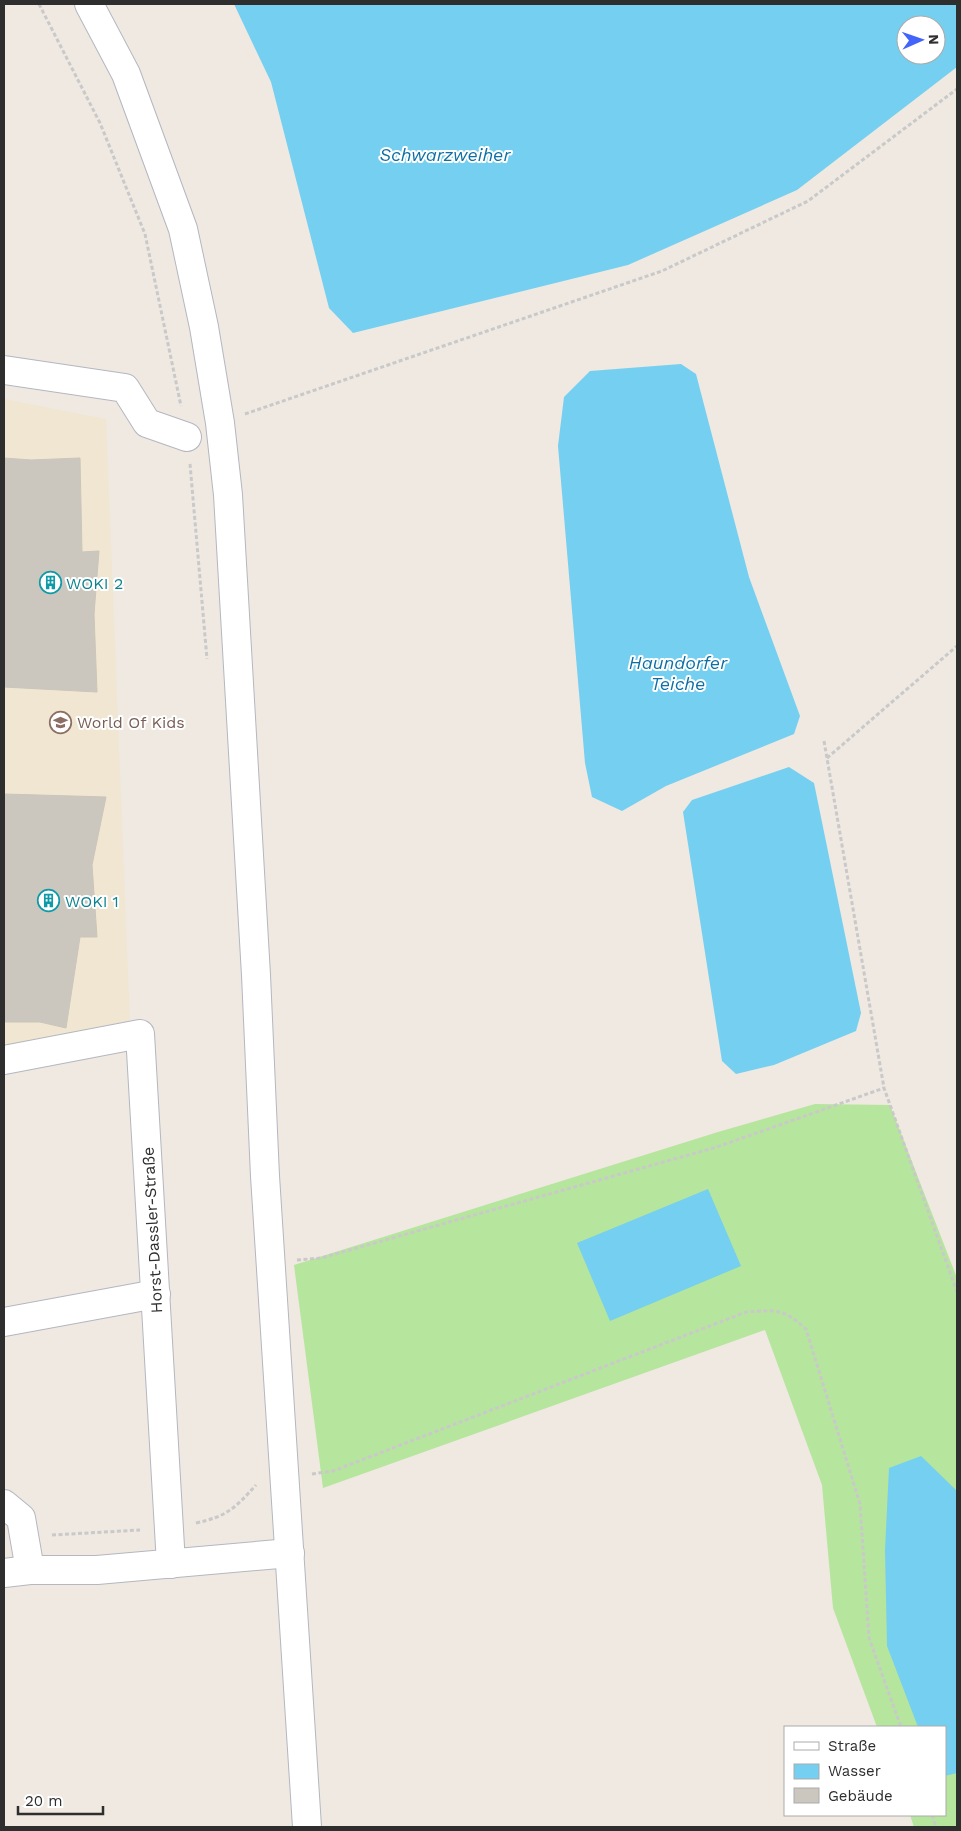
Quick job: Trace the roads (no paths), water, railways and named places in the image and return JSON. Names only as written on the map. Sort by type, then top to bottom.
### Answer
[{"type":"street","points":[[89,4],[126,74],[183,229],[204,327],[220,423],[229,514],[256,965],[265,1176],[307,1827]]},
{"type":"street","points":[[4,370],[125,388],[147,423],[187,437]]},
{"type":"street","name":"Horst-Dassler-Straße","points":[[4,1060],[140,1034],[171,1564]]},
{"type":"street","points":[[4,1322],[156,1294]]},
{"type":"street","points":[[4,1504],[21,1518],[30,1570]]},
{"type":"street","points":[[4,1573],[30,1570],[97,1570],[290,1553]]},
{"type":"water","name":"Schwarzweiher","points":[[234,4],[957,4],[957,67],[797,190],[628,265],[353,333],[329,308],[271,82]]},
{"type":"water","name":"Haundorfer Teiche","points":[[681,364],[696,374],[749,577],[800,716],[794,734],[666,786],[622,811],[592,797],[585,763],[558,446],[564,397],[590,371]]},
{"type":"water","points":[[789,767],[814,783],[861,1013],[856,1031],[774,1065],[736,1074],[722,1061],[683,812],[692,800]]},
{"type":"water","points":[[708,1189],[741,1266],[610,1321],[577,1243]]},
{"type":"water","points":[[921,1456],[957,1491],[957,1773],[946,1776],[946,1726],[918,1726],[887,1646],[885,1550],[889,1468]]},
{"type":"place","name":"WOKI 2","points":[[50,583]]},
{"type":"place","name":"World Of Kids","points":[[61,722]]},
{"type":"place","name":"WOKI 1","points":[[49,901]]}]
